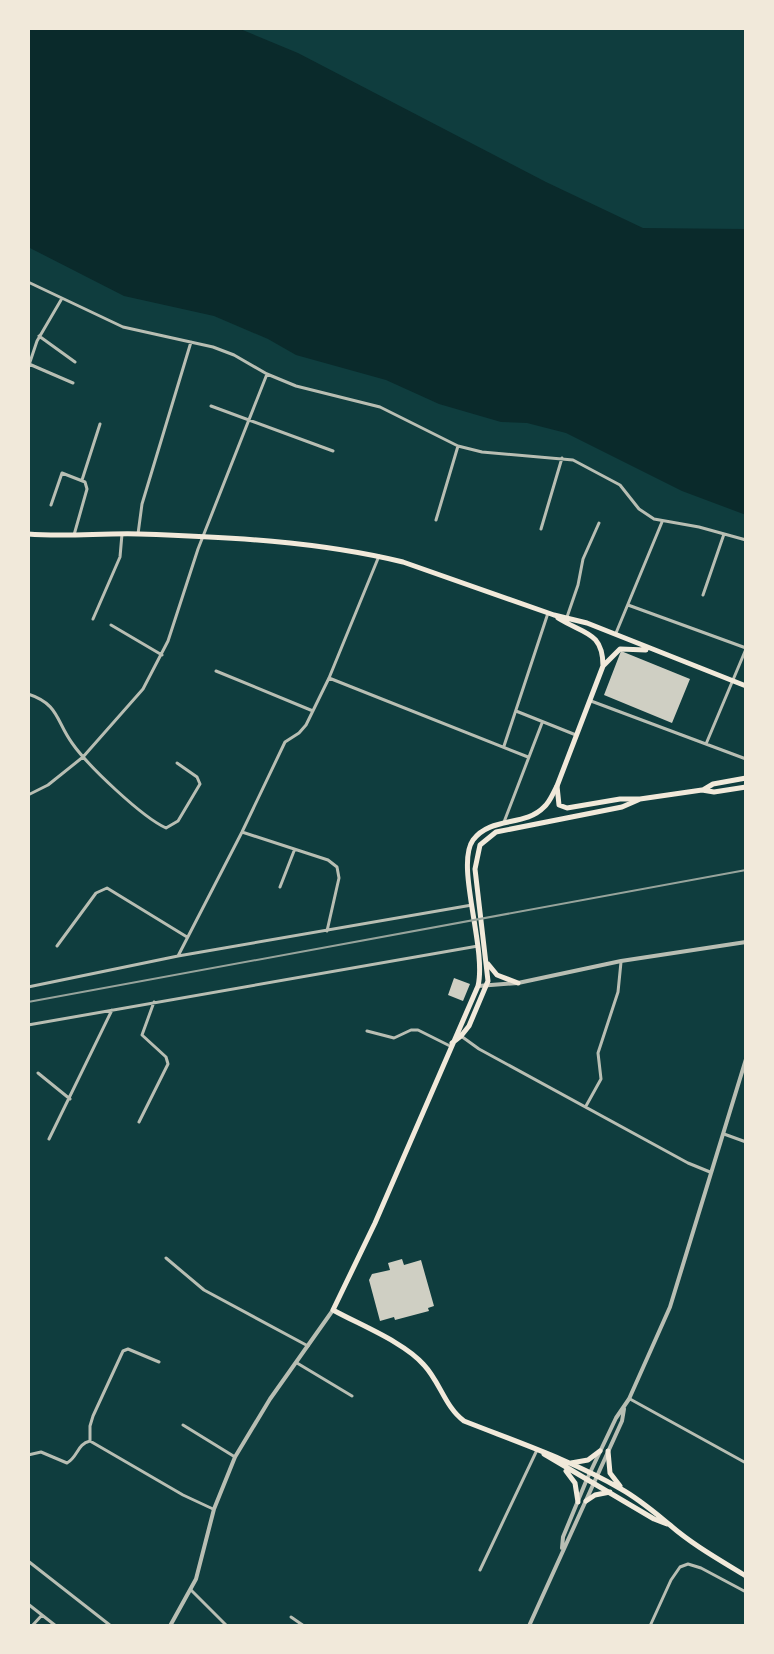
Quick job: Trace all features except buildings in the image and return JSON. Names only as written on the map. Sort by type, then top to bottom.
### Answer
[{"type":"main road","points":[[28,534],[138,534],[204,538],[317,546],[379,556],[551,614],[593,636],[603,650],[603,666],[591,701],[549,802],[537,813],[483,830],[469,847],[467,860],[487,963],[486,987],[474,1016],[450,1044],[375,1223],[333,1310],[418,1359],[433,1375],[453,1410],[464,1421],[590,1472],[658,1513],[669,1525]]},
{"type":"main road","points":[[551,614],[616,634],[649,650],[746,686]]},
{"type":"main road","points":[[603,666],[620,649],[649,650]]},
{"type":"main road","points":[[702,790],[713,784],[746,778]]},
{"type":"main road","points":[[557,786],[557,801],[576,815]]},
{"type":"main road","points":[[567,808],[620,799],[746,787]]},
{"type":"main road","points":[[475,909],[475,869],[478,849],[485,838],[496,832],[622,807],[640,799]]},
{"type":"main road","points":[[469,847],[478,849]]},
{"type":"main road","points":[[458,1034],[478,986],[479,928]]},
{"type":"main road","points":[[487,963],[497,975],[518,983]]},
{"type":"main road","points":[[570,1463],[584,1462],[600,1451]]},
{"type":"main road","points":[[608,1451],[610,1473],[622,1490]]},
{"type":"main road","points":[[540,1452],[669,1525],[746,1576]]},
{"type":"main road","points":[[562,1466],[575,1483],[578,1502]]},
{"type":"main road","points":[[586,1501],[601,1493],[611,1492]]},
{"type":"street","points":[[28,282],[123,327],[234,355],[267,374],[317,393],[380,407],[458,446],[482,452],[562,458],[585,465],[620,485],[639,509],[654,519],[678,522],[746,540]]},
{"type":"street","points":[[61,299],[39,336],[28,366],[73,383]]},
{"type":"street","points":[[39,336],[75,362]]},
{"type":"street","points":[[138,534],[142,504],[191,342]]},
{"type":"street","points":[[29,794],[48,785],[83,757],[137,698],[162,655],[198,549],[267,374]]},
{"type":"street","points":[[211,406],[333,451]]},
{"type":"street","points":[[82,480],[100,424]]},
{"type":"street","points":[[436,520],[458,446]]},
{"type":"street","points":[[541,529],[562,458]]},
{"type":"street","points":[[51,505],[62,473],[82,480],[87,489],[74,535]]},
{"type":"street","points":[[616,634],[662,522]]},
{"type":"street","points":[[567,617],[583,559],[599,523]]},
{"type":"street","points":[[93,619],[120,557],[122,534]]},
{"type":"street","points":[[703,595],[724,534]]},
{"type":"street","points":[[178,956],[285,742],[302,730],[313,711],[379,556]]},
{"type":"street","points":[[628,605],[746,648],[706,744]]},
{"type":"street","points":[[504,746],[551,614]]},
{"type":"street","points":[[111,625],[162,655]]},
{"type":"street","points":[[216,671],[313,711]]},
{"type":"street","points":[[329,678],[528,757]]},
{"type":"street","points":[[28,694],[53,708],[66,734],[83,757],[166,828],[178,821],[199,787],[197,777],[177,763]]},
{"type":"street","points":[[591,701],[746,759]]},
{"type":"street","points":[[516,711],[576,735]]},
{"type":"street","points":[[504,822],[542,723]]},
{"type":"street","points":[[242,832],[328,860],[337,867],[339,878],[326,932]]},
{"type":"street","points":[[280,887],[294,851]]},
{"type":"street","points":[[57,946],[96,893],[107,888],[187,937]]},
{"type":"street","points":[[28,987],[178,956],[475,909]]},
{"type":"street","points":[[478,986],[518,983],[621,961],[745,943]]},
{"type":"street","points":[[28,1025],[478,946]]},
{"type":"street","points":[[586,1106],[601,1079],[598,1053],[618,992],[621,961]]},
{"type":"street","points":[[139,1122],[168,1064],[166,1057],[142,1035],[154,1002]]},
{"type":"street","points":[[49,1139],[112,1010]]},
{"type":"street","points":[[367,1031],[396,1038],[418,1030],[450,1044]]},
{"type":"street","points":[[458,1034],[479,1049],[710,1172]]},
{"type":"street","points":[[529,1626],[590,1472],[616,1418],[629,1399],[670,1307],[746,1059]]},
{"type":"street","points":[[38,1073],[70,1099]]},
{"type":"street","points":[[724,1134],[746,1142]]},
{"type":"street","points":[[166,1258],[204,1290],[308,1346]]},
{"type":"street","points":[[170,1626],[200,1568],[214,1509],[235,1457],[248,1433],[333,1310]]},
{"type":"street","points":[[90,1441],[90,1426],[123,1351],[131,1350],[159,1362]]},
{"type":"street","points":[[297,1363],[352,1396]]},
{"type":"street","points":[[629,1399],[746,1463]]},
{"type":"street","points":[[562,1548],[569,1540],[622,1421],[624,1409]]},
{"type":"street","points":[[183,1425],[235,1457]]},
{"type":"street","points":[[28,1455],[41,1452],[67,1463],[80,1446],[90,1441]]},
{"type":"street","points":[[90,1441],[183,1495],[214,1509]]},
{"type":"street","points":[[480,1570],[540,1452]]},
{"type":"street","points":[[28,1561],[111,1626]]},
{"type":"street","points":[[650,1626],[671,1580],[680,1567],[688,1564],[746,1592]]},
{"type":"street","points":[[191,1590],[227,1626]]},
{"type":"street","points":[[28,1604],[56,1626]]},
{"type":"street","points":[[32,1626],[42,1615]]},
{"type":"street","points":[[291,1617],[304,1626]]},
{"type":"water","points":[[28,28],[238,28],[298,53],[546,182],[643,228],[746,229],[746,515],[682,491],[566,433],[527,423],[501,422],[439,404],[386,380],[296,355],[268,339],[214,316],[124,296],[28,247]]},
{"type":"railway","points":[[28,1002],[746,870]]}]
